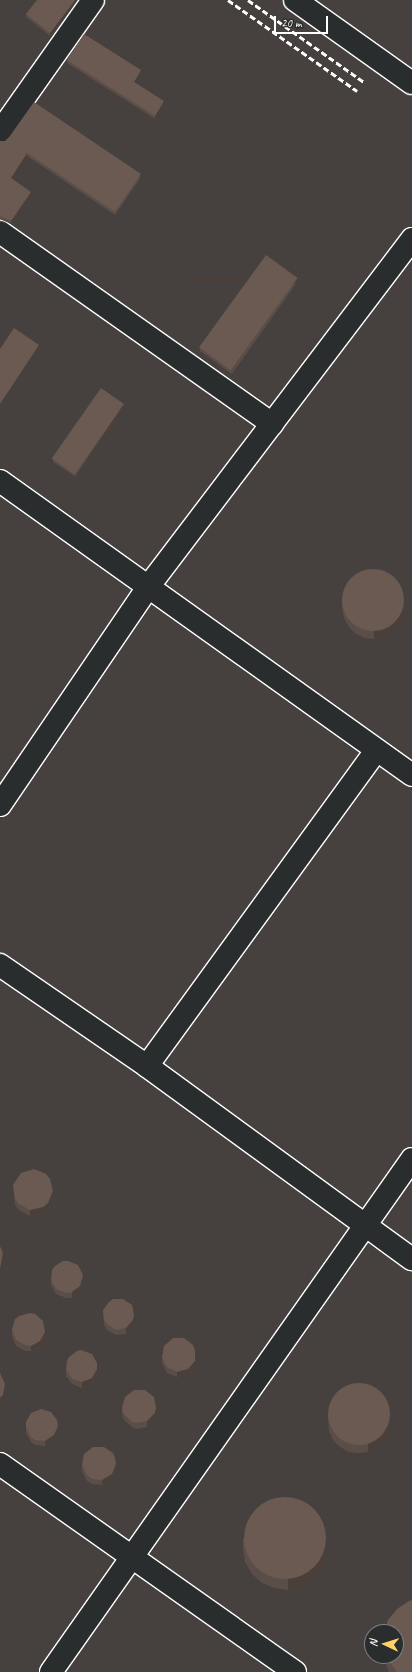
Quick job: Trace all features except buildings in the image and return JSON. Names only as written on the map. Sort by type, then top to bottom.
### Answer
[{"type":"lane","points":[[0,132],[93,0]]},
{"type":"lane","points":[[295,0],[412,83]]},
{"type":"lane","points":[[0,232],[272,424]]},
{"type":"lane","points":[[0,805],[148,587],[412,240]]},
{"type":"lane","points":[[0,481],[376,751],[412,775]]},
{"type":"lane","points":[[147,1066],[376,751]]},
{"type":"lane","points":[[0,965],[147,1066],[364,1226],[412,1259]]},
{"type":"lane","points":[[51,1672],[412,1159]]},
{"type":"lane","points":[[0,1464],[130,1558],[295,1672]]},
{"type":"shaded area","points":[[0,0],[412,0],[412,1672],[0,1672]]},
{"type":"railway","points":[[228,0],[357,91]]},
{"type":"railway","points":[[248,0],[364,82]]}]
